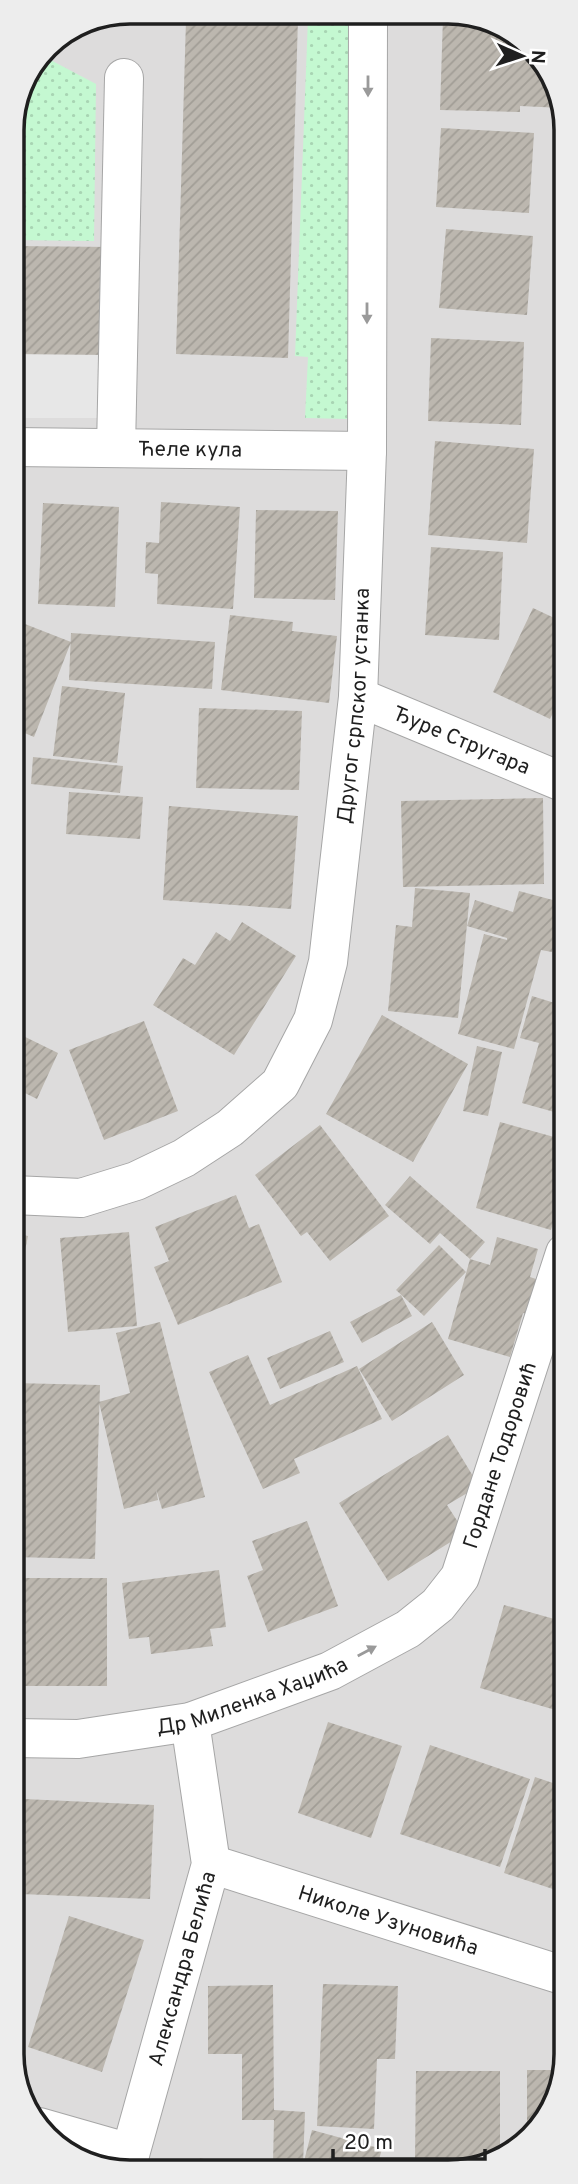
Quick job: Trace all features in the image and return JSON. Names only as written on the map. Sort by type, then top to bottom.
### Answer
[{"type":"street","name":"Другог српског устанка","points":[[25,1196],[81,1198],[136,1181],[184,1158],[230,1128],[280,1084],[313,1020],[328,962],[358,697],[367,451],[368,24]]},
{"type":"street","points":[[116,448],[124,78]]},
{"type":"street","name":"Ћеле кула","points":[[25,447],[367,451]]},
{"type":"street","name":"Ђуре Стругара","points":[[358,697],[554,778]]},
{"type":"street","name":"Гордане Тодоровић","points":[[460,1577],[553,1289]]},
{"type":"street","name":"Др Миленка Хаџића","points":[[25,1738],[78,1739],[190,1722],[330,1671],[422,1619],[438,1605],[460,1577]]},
{"type":"street","name":"Александра Белића","points":[[128,2160],[211,1864],[190,1722]]},
{"type":"street","name":"Николе Узуновића","points":[[211,1864],[553,1972]]},
{"type":"street","points":[[67,2137],[122,2159]]},
{"type":"shaded area","points":[[130,24],[448,24],[468,27],[501,39],[527,61],[539,77],[553,116],[553,2061],[545,2094],[527,2123],[501,2145],[462,2159],[130,2160],[110,2157],[77,2145],[51,2123],[39,2107],[25,2068],[25,123],[33,90],[55,55],[72,42],[110,27]]},
{"type":"shaded area","points":[[25,354],[111,355],[110,418],[25,418]]},
{"type":"green space","points":[[308,24],[363,24],[348,419],[305,418],[308,357],[295,356]]},
{"type":"green space","points":[[51,60],[96,84],[94,241],[25,240],[25,123],[33,90]]},
{"type":"building","points":[[186,24],[298,24],[288,358],[176,354]]},
{"type":"building","points":[[443,24],[482,30],[512,46],[539,77],[551,107],[520,106],[520,112],[440,110]]},
{"type":"building","points":[[441,128],[534,133],[529,213],[436,207]]},
{"type":"building","points":[[446,229],[533,236],[527,315],[439,308]]},
{"type":"building","points":[[25,246],[113,247],[111,355],[25,354]]},
{"type":"building","points":[[431,338],[524,342],[521,425],[428,421]]},
{"type":"building","points":[[435,441],[534,449],[527,543],[428,535]]},
{"type":"building","points":[[161,502],[240,507],[233,609],[157,604],[158,574],[145,573],[146,542],[159,543]]},
{"type":"building","points":[[43,503],[119,507],[115,607],[38,604]]},
{"type":"building","points":[[256,510],[338,511],[335,600],[254,598]]},
{"type":"building","points":[[431,547],[503,552],[499,640],[425,635]]},
{"type":"building","points":[[533,608],[554,618],[554,712],[550,719],[493,692]]},
{"type":"building","points":[[230,615],[293,622],[292,631],[337,636],[329,703],[221,690]]},
{"type":"building","points":[[25,624],[71,642],[34,737],[25,733]]},
{"type":"building","points":[[71,633],[215,642],[212,689],[69,680]]},
{"type":"building","points":[[62,686],[125,693],[117,763],[53,756]]},
{"type":"building","points":[[199,708],[302,711],[299,790],[196,788]]},
{"type":"building","points":[[33,757],[123,766],[120,793],[31,784]]},
{"type":"building","points":[[69,792],[143,797],[140,839],[66,834]]},
{"type":"building","points":[[543,798],[544,884],[403,887],[401,801]]},
{"type":"building","points":[[169,806],[298,816],[291,909],[163,900]]},
{"type":"building","points":[[415,888],[470,893],[458,1018],[388,1011],[396,925],[412,927]]},
{"type":"building","points":[[519,891],[554,900],[552,952],[541,950],[514,1049],[458,1034],[484,934],[507,940],[467,926],[475,900],[513,912]]},
{"type":"building","points":[[242,922],[296,956],[234,1055],[153,1005],[183,958],[195,965],[216,932],[230,941]]},
{"type":"building","points":[[532,996],[554,1003],[553,1112],[522,1103],[539,1043],[520,1038]]},
{"type":"building","points":[[382,1015],[468,1064],[413,1162],[326,1114]]},
{"type":"building","points":[[144,1021],[178,1111],[104,1140],[69,1050]]},
{"type":"building","points":[[25,1037],[58,1053],[37,1099],[25,1093]]},
{"type":"building","points":[[477,1046],[502,1052],[488,1116],[463,1111]]},
{"type":"building","points":[[500,1122],[553,1137],[553,1221],[551,1230],[476,1208]]},
{"type":"building","points":[[320,1125],[389,1216],[330,1261],[307,1232],[301,1236],[255,1175]]},
{"type":"building","points":[[410,1176],[485,1242],[470,1259],[440,1233],[430,1244],[385,1205]]},
{"type":"building","points":[[236,1195],[249,1228],[259,1224],[282,1282],[178,1325],[154,1267],[169,1261],[155,1227]]},
{"type":"building","points":[[129,1232],[137,1326],[68,1332],[60,1238]]},
{"type":"building","points":[[497,1237],[538,1249],[530,1277],[542,1281],[532,1316],[523,1313],[510,1357],[448,1339],[470,1259],[490,1265]]},
{"type":"building","points":[[439,1245],[466,1272],[424,1316],[396,1290]]},
{"type":"building","points":[[401,1295],[412,1316],[362,1343],[350,1322]]},
{"type":"building","points":[[160,1322],[205,1497],[162,1509],[156,1489],[158,1500],[124,1509],[99,1402],[130,1393],[116,1333]]},
{"type":"building","points":[[432,1322],[464,1375],[392,1421],[359,1369]]},
{"type":"building","points":[[330,1331],[344,1362],[280,1389],[267,1358]]},
{"type":"building","points":[[248,1355],[270,1405],[357,1366],[382,1419],[294,1459],[300,1473],[263,1489],[209,1372]]},
{"type":"building","points":[[25,1383],[100,1385],[95,1559],[25,1557]]},
{"type":"building","points":[[448,1435],[479,1486],[447,1505],[465,1533],[388,1581],[339,1503]]},
{"type":"building","points":[[307,1521],[338,1606],[268,1632],[247,1576],[263,1570],[252,1541]]},
{"type":"building","points":[[219,1570],[226,1627],[210,1629],[213,1646],[151,1654],[149,1637],[129,1639],[122,1583]]},
{"type":"building","points":[[25,1578],[107,1578],[107,1686],[25,1686]]},
{"type":"building","points":[[504,1605],[553,1619],[553,1709],[480,1688]]},
{"type":"building","points":[[328,1722],[402,1746],[371,1838],[298,1813]]},
{"type":"building","points":[[430,1745],[530,1779],[500,1867],[400,1834]]},
{"type":"building","points":[[535,1777],[553,1783],[553,1889],[504,1873]]},
{"type":"building","points":[[25,1799],[154,1805],[150,1899],[25,1894]]},
{"type":"building","points":[[69,1916],[144,1940],[102,2072],[28,2047]]},
{"type":"building","points":[[323,1984],[398,1986],[395,2059],[377,2059],[374,2129],[317,2126]]},
{"type":"building","points":[[273,1985],[274,2110],[305,2112],[303,2160],[273,2160],[274,2120],[242,2120],[242,2054],[208,2054],[208,1986]]},
{"type":"building","points":[[527,2070],[552,2070],[539,2107],[527,2123]]},
{"type":"building","points":[[416,2071],[500,2071],[500,2145],[462,2159],[415,2159]]},
{"type":"building","points":[[312,2130],[382,2149],[379,2160],[304,2160]]}]
